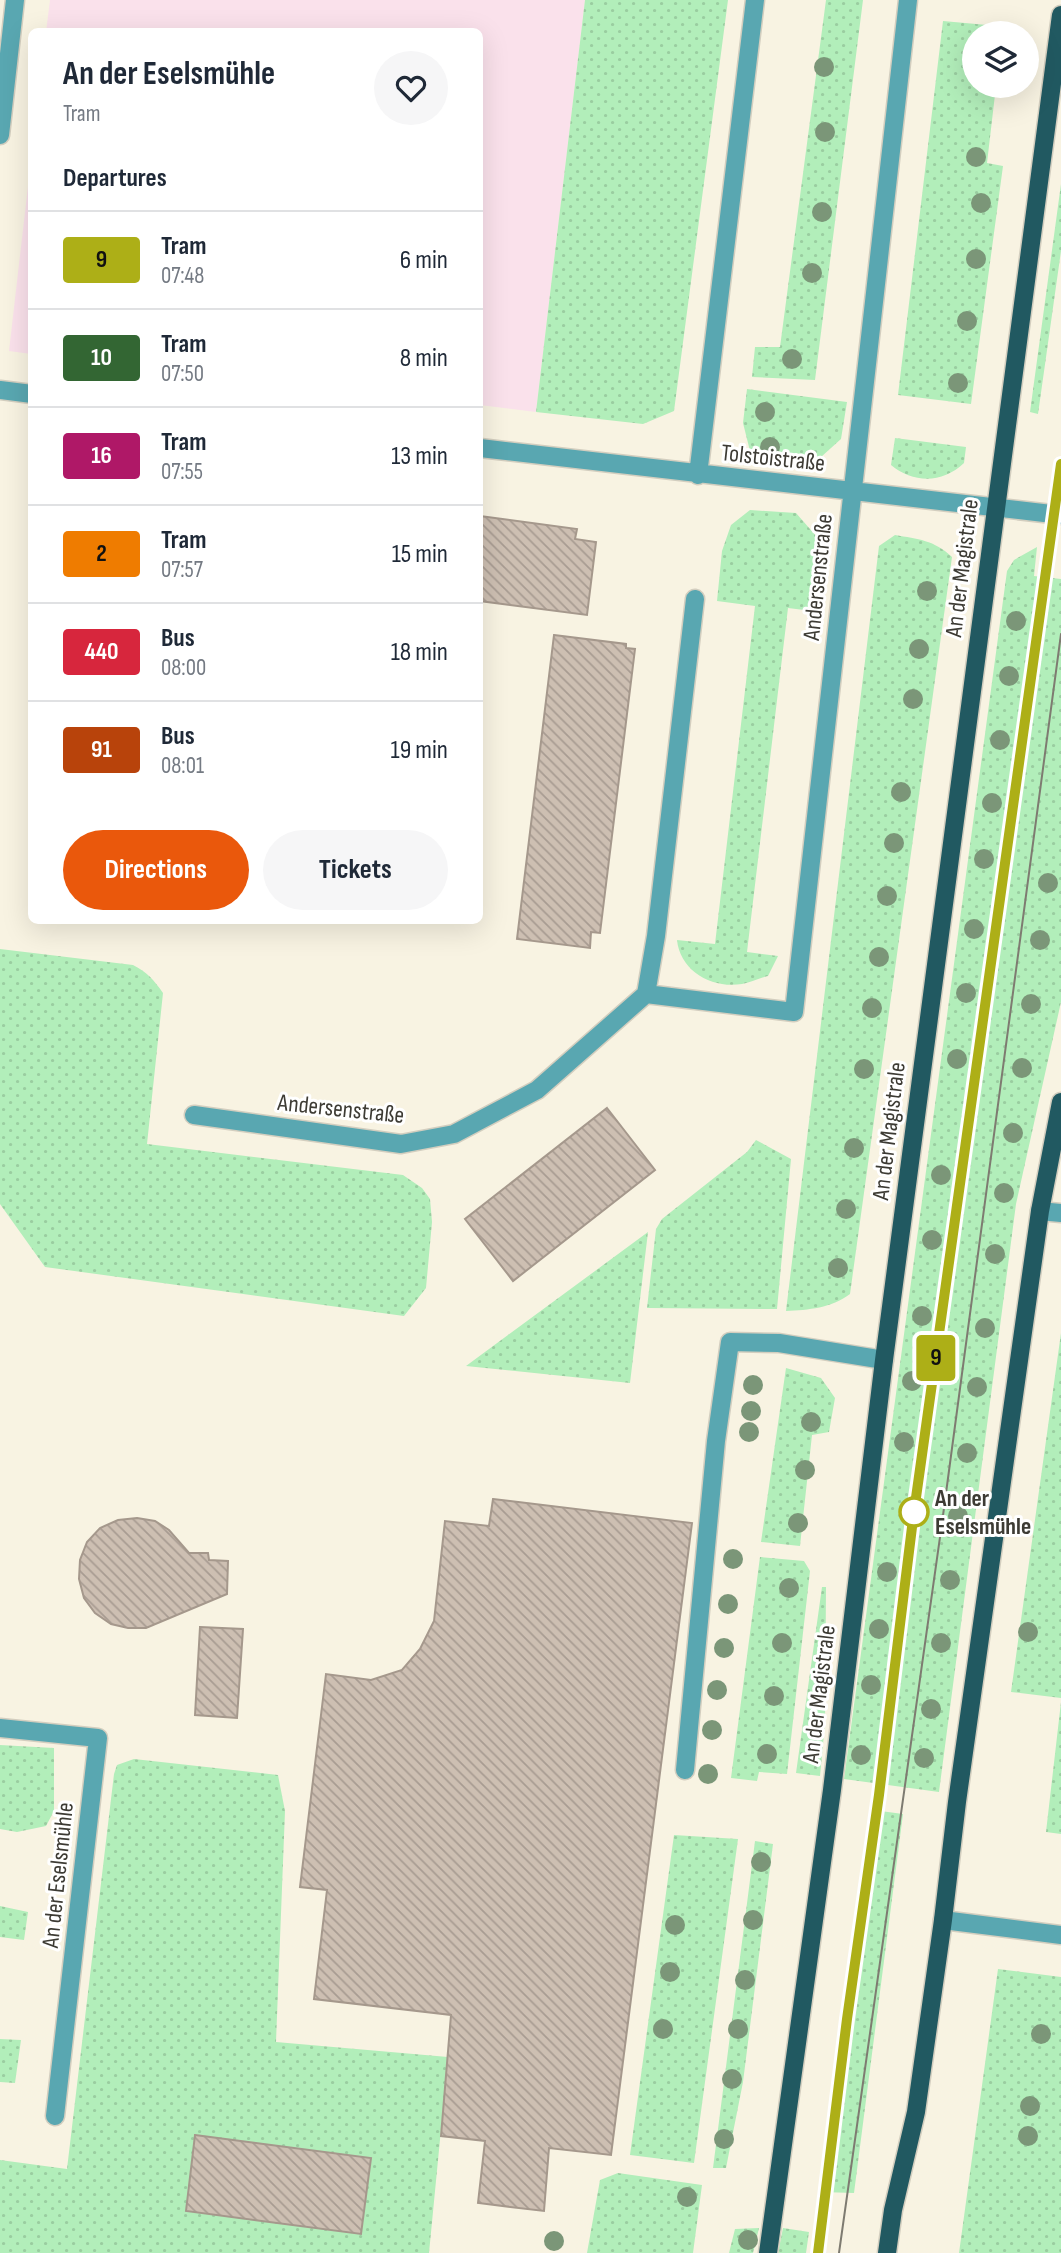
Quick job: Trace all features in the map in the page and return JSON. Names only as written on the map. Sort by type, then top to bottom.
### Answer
[{"type":"main road","name":"An der Magistrale","points":[[768,2253],[831,1804],[884,1360],[1061,15]]},
{"type":"main road","points":[[887,2253],[893,2210],[916,2112],[1040,1211],[1061,1102]]},
{"type":"street","points":[[0,135],[15,0]]},
{"type":"street","points":[[698,475],[755,0]]},
{"type":"street","name":"Andersenstraße","points":[[194,1115],[401,1144],[454,1134],[537,1090],[646,994],[794,1012],[908,0]]},
{"type":"street","points":[[0,390],[28,394]]},
{"type":"street","name":"Tolstoistraße","points":[[483,448],[1061,515]]},
{"type":"street","points":[[646,994],[656,936],[695,599]]},
{"type":"street","points":[[1040,1211],[1061,1213]]},
{"type":"street","points":[[685,1770],[716,1441],[730,1342],[779,1343],[884,1360]]},
{"type":"street","name":"An der Eselsmühle","points":[[0,1728],[98,1738],[55,2116]]},
{"type":"street","points":[[943,1920],[1061,1936]]},
{"type":"shaded area","points":[[50,0],[585,0],[536,412],[483,405],[483,28],[46,28]]},
{"type":"shaded area","points":[[28,186],[28,353],[9,351]]},
{"type":"green space","points":[[585,0],[728,0],[674,411],[643,424],[536,412]]},
{"type":"green space","points":[[826,0],[863,0],[815,380],[752,377],[755,347],[780,347]]},
{"type":"green space","points":[[943,21],[962,23],[962,98],[995,98],[987,163],[1003,166],[971,404],[898,395]]},
{"type":"green space","points":[[1061,184],[1061,251],[1038,414],[1030,412]]},
{"type":"green space","points":[[747,389],[847,402],[841,439],[821,457],[801,466],[771,468],[751,455],[743,423]]},
{"type":"green space","points":[[895,438],[966,447],[964,463],[937,478],[909,475],[891,465]]},
{"type":"green space","points":[[750,510],[796,513],[817,537],[822,557],[820,612],[788,608],[747,952],[778,956],[768,976],[731,985],[699,976],[684,961],[677,940],[715,944],[755,606],[717,601],[722,551],[731,525]]},
{"type":"green space","points":[[895,535],[932,544],[952,557],[850,1294],[827,1305],[786,1311],[879,546]]},
{"type":"green space","points":[[1037,547],[1034,576],[1061,579],[1061,1002],[1016,1204],[939,1792],[844,1779],[1007,571],[1014,560]]},
{"type":"green space","points":[[0,949],[133,965],[160,988],[163,993],[147,1144],[403,1175],[422,1188],[430,1199],[432,1222],[426,1288],[404,1316],[45,1267],[0,1204]]},
{"type":"green space","points":[[756,1140],[791,1159],[777,1309],[647,1308],[656,1229],[662,1219],[747,1152]]},
{"type":"green space","points":[[648,1232],[630,1383],[466,1366]]},
{"type":"green space","points":[[1061,1333],[1061,1698],[1011,1692]]},
{"type":"green space","points":[[786,1368],[821,1378],[835,1398],[829,1432],[812,1435],[800,1546],[761,1542]]},
{"type":"green space","points":[[760,1557],[804,1561],[810,1571],[787,1774],[759,1772],[757,1781],[731,1778]]},
{"type":"green space","points":[[822,1587],[826,1587],[825,1723],[820,1776],[796,1773]]},
{"type":"green space","points":[[1061,1702],[1061,1834],[1046,1832]]},
{"type":"green space","points":[[0,1745],[54,1748],[54,1811],[46,1826],[17,1832],[0,1829]]},
{"type":"green space","points":[[134,1759],[278,1775],[285,1811],[276,2042],[448,2057],[429,2253],[0,2253],[0,2160],[67,2169],[114,1774],[117,1765]]},
{"type":"green space","points":[[873,1810],[903,1814],[854,2193],[821,2192]]},
{"type":"green space","points":[[674,1835],[738,1839],[694,2163],[630,2155]]},
{"type":"green space","points":[[755,1841],[773,1844],[743,2082],[726,2168],[713,2168]]},
{"type":"green space","points":[[0,1906],[28,1912],[24,1940],[0,1937]]},
{"type":"green space","points":[[998,1969],[1061,1977],[1061,2253],[959,2253]]},
{"type":"green space","points":[[0,2039],[21,2040],[15,2083],[0,2082]]},
{"type":"green space","points":[[618,2173],[702,2185],[693,2253],[587,2253],[600,2180]]},
{"type":"green space","points":[[759,2228],[753,2253],[729,2253],[735,2229]]},
{"type":"green space","points":[[783,2228],[809,2232],[806,2253],[778,2253]]},
{"type":"building","points":[[483,516],[577,529],[575,539],[596,542],[587,615],[483,601]]},
{"type":"building","points":[[554,635],[626,644],[626,648],[635,649],[600,933],[591,932],[590,948],[517,939]]},
{"type":"building","points":[[607,1108],[655,1170],[513,1281],[465,1219]]},
{"type":"building","points":[[493,1499],[692,1523],[611,2155],[549,2148],[544,2211],[478,2203],[485,2141],[441,2136],[451,2015],[314,1999],[327,1890],[300,1887],[326,1674],[371,1680],[402,1670],[420,1649],[434,1621],[445,1521],[489,1526]]},
{"type":"building","points":[[137,1518],[155,1521],[169,1530],[189,1553],[208,1553],[209,1560],[228,1561],[227,1594],[146,1628],[111,1624],[95,1613],[84,1598],[79,1579],[80,1560],[87,1542],[100,1528],[118,1520]]},
{"type":"building","points":[[200,1627],[243,1629],[237,1718],[195,1715]]},
{"type":"building","points":[[195,2135],[371,2158],[361,2234],[186,2211]]},
{"type":"tram line","points":[[818,2253],[913,1519],[1061,464]]},
{"type":"tram line","name":"9","points":[[818,2253],[913,1519],[1061,464]]},
{"type":"tram line","points":[[839,2253],[942,1523],[1061,634]]},
{"type":"place","name":"An der Eselsmühle","points":[[914,1512]]}]
